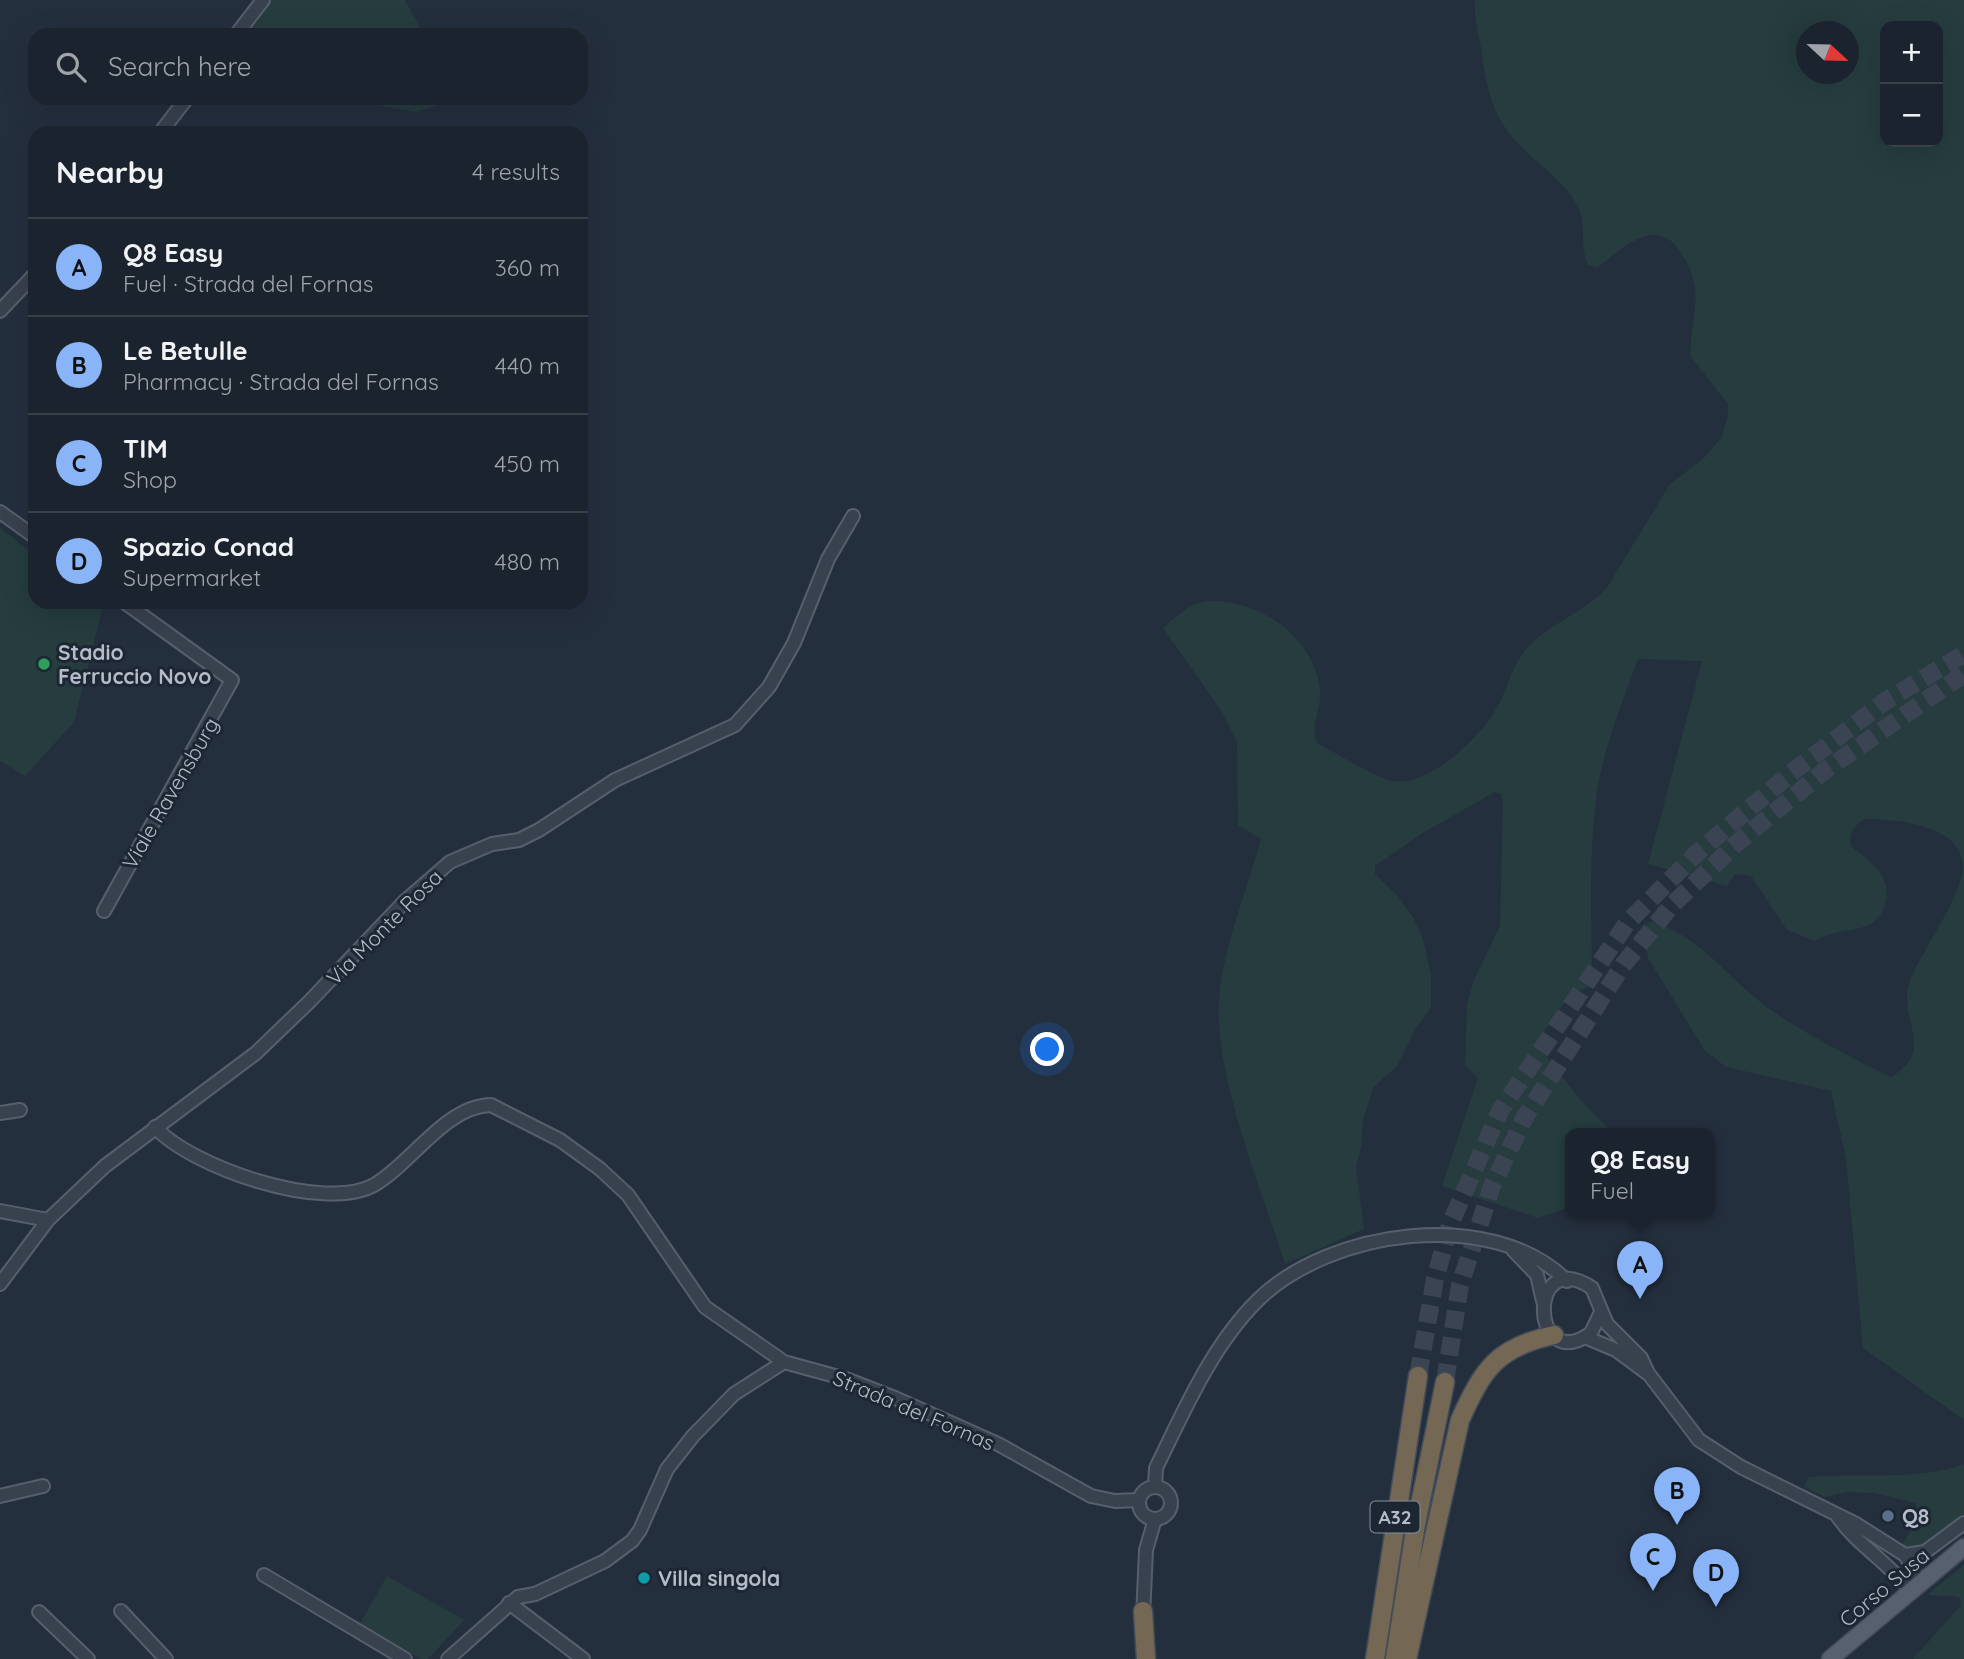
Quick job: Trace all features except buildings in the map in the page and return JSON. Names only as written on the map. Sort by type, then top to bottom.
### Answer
[{"type":"highway","points":[[1407,1659],[1460,1420],[1476,1385],[1508,1349],[1554,1335]]},
{"type":"highway","name":"A32","points":[[1375,1659],[1397,1500],[1418,1376]]},
{"type":"highway","name":"A32","points":[[1395,1659],[1444,1381]]},
{"type":"highway","points":[[1364,1659],[1382,1540],[1397,1500]]},
{"type":"highway","points":[[1143,1611],[1146,1659]]},
{"type":"main road","name":"Corso Susa","points":[[1830,1659],[1964,1547]]},
{"type":"street","points":[[241,28],[258,2]]},
{"type":"street","points":[[165,126],[182,105]]},
{"type":"street","points":[[0,312],[28,282]]},
{"type":"street","points":[[0,512],[28,532]]},
{"type":"street","name":"Via Monte Rosa","points":[[0,1284],[48,1220],[105,1166],[256,1053],[310,1001],[405,901],[450,862],[492,844],[519,840],[539,830],[615,780],[736,725],[769,687],[794,643],[828,559],[853,516]]},
{"type":"street","name":"Viale Ravensburg","points":[[104,911],[232,680],[134,609]]},
{"type":"street","name":"Strada del Fornas","points":[[155,1127],[182,1147],[235,1173],[279,1187],[340,1195],[359,1192],[382,1180],[432,1135],[482,1105],[505,1110],[560,1140],[628,1195],[705,1307],[784,1362],[838,1377],[895,1398],[998,1444],[1091,1496],[1115,1501],[1139,1500]]},
{"type":"street","points":[[0,1113],[20,1111]]},
{"type":"street","points":[[0,1211],[48,1220]]},
{"type":"street","points":[[1155,1486],[1156,1468],[1226,1339],[1256,1301],[1280,1282],[1343,1250],[1397,1236],[1470,1237],[1536,1256],[1567,1280]]},
{"type":"street","points":[[1513,1250],[1537,1275],[1543,1301],[1543,1320],[1554,1335],[1569,1340],[1585,1337],[1596,1327],[1601,1312]]},
{"type":"street","points":[[1543,1301],[1552,1287],[1567,1280],[1576,1280],[1591,1288],[1597,1295],[1601,1312],[1614,1331],[1641,1358],[1648,1373],[1684,1425],[1711,1449],[1856,1524],[1905,1555],[1914,1570],[1911,1592]]},
{"type":"street","points":[[1585,1337],[1616,1350],[1648,1373]]},
{"type":"street","points":[[448,1659],[509,1603],[605,1561],[632,1541],[640,1530],[667,1469],[693,1436],[734,1394],[784,1362]]},
{"type":"street","points":[[0,1496],[43,1486]]},
{"type":"street","points":[[1155,1486],[1143,1492],[1139,1500],[1141,1511],[1155,1519]]},
{"type":"street","points":[[1140,1659],[1146,1550],[1155,1519],[1169,1511],[1171,1500],[1166,1491],[1155,1486]]},
{"type":"street","points":[[1838,1517],[1846,1528],[1896,1571],[1911,1592]]},
{"type":"street","points":[[1905,1555],[1925,1552],[1964,1523]]},
{"type":"street","points":[[264,1575],[405,1659]]},
{"type":"street","points":[[509,1603],[583,1659]]},
{"type":"street","points":[[121,1611],[166,1659]]},
{"type":"street","points":[[39,1612],[88,1659]]},
{"type":"green space","points":[[267,0],[405,0],[420,28],[243,28]]},
{"type":"green space","points":[[1475,0],[1964,0],[1964,1420],[1863,1348],[1846,1158],[1831,1091],[1726,1067],[1705,1051],[1648,958],[1643,928],[1651,921],[1684,936],[1776,1014],[1891,1077],[1903,1068],[1914,1050],[1907,996],[1909,984],[1957,890],[1963,868],[1960,853],[1952,842],[1940,833],[1925,827],[1892,820],[1864,819],[1853,830],[1851,846],[1873,865],[1884,879],[1887,896],[1883,910],[1875,921],[1867,926],[1834,933],[1815,941],[1787,930],[1751,876],[1735,874],[1727,886],[1648,864],[1702,661],[1638,659],[1604,758],[1592,840],[1592,986],[1571,993],[1536,1043],[1583,1103],[1608,1128],[1565,1128],[1565,1209],[1538,1218],[1442,1186],[1478,1078],[1465,1065],[1467,1005],[1474,980],[1500,926],[1503,803],[1501,794],[1495,792],[1424,832],[1375,866],[1375,874],[1398,896],[1414,919],[1423,939],[1431,976],[1431,1007],[1414,1031],[1398,1065],[1373,1088],[1363,1120],[1361,1148],[1356,1167],[1364,1229],[1285,1264],[1242,1133],[1224,1063],[1219,1030],[1219,1000],[1225,959],[1261,839],[1238,825],[1237,742],[1220,709],[1163,628],[1190,607],[1209,601],[1228,602],[1265,615],[1282,625],[1296,639],[1308,654],[1316,672],[1320,691],[1314,731],[1317,743],[1380,777],[1403,781],[1419,778],[1450,760],[1478,734],[1496,709],[1520,658],[1533,642],[1588,604],[1608,586],[1670,484],[1704,458],[1721,438],[1728,417],[1728,404],[1691,357],[1695,287],[1684,257],[1672,242],[1661,236],[1650,235],[1628,244],[1597,268],[1588,265],[1580,210],[1563,186],[1523,149],[1507,130],[1495,108],[1485,74],[1476,24]]},
{"type":"green space","points":[[375,105],[439,105],[416,112]]},
{"type":"green space","name":"Stadio Ferruccio Novo","points":[[0,528],[28,550],[28,609],[102,609],[74,722],[25,776],[0,761]]},
{"type":"green space","points":[[1964,1464],[1964,1517],[1930,1544],[1912,1551],[1901,1546],[1918,1520],[1916,1503],[1874,1493],[1846,1492],[1825,1497],[1804,1487],[1808,1477],[1907,1475],[1945,1470]]},
{"type":"green space","points":[[1964,1565],[1964,1659],[1913,1659],[1961,1605],[1960,1598],[1928,1594]]},
{"type":"green space","points":[[387,1576],[464,1620],[428,1659],[421,1659],[360,1624]]},
{"type":"tunnel","points":[[1418,1376],[1435,1279],[1451,1222],[1500,1111],[1627,923],[1696,854],[1791,773],[1884,702],[1964,654]]},
{"type":"tunnel","points":[[1445,1382],[1460,1285],[1492,1186],[1525,1117],[1623,965],[1672,905],[1737,843],[1828,768],[1964,674]]},
{"type":"place","name":"Stadio Ferruccio Novo","points":[[44,664]]},
{"type":"place","name":"Q8 Easy","points":[[1640,1299]]},
{"type":"place","name":"Q8","points":[[1888,1516]]},
{"type":"place","name":"Le Betulle","points":[[1677,1525]]},
{"type":"place","name":"Villa singola","points":[[644,1578]]},
{"type":"place","name":"TIM","points":[[1653,1591]]},
{"type":"place","name":"Spazio Conad","points":[[1716,1607]]}]
